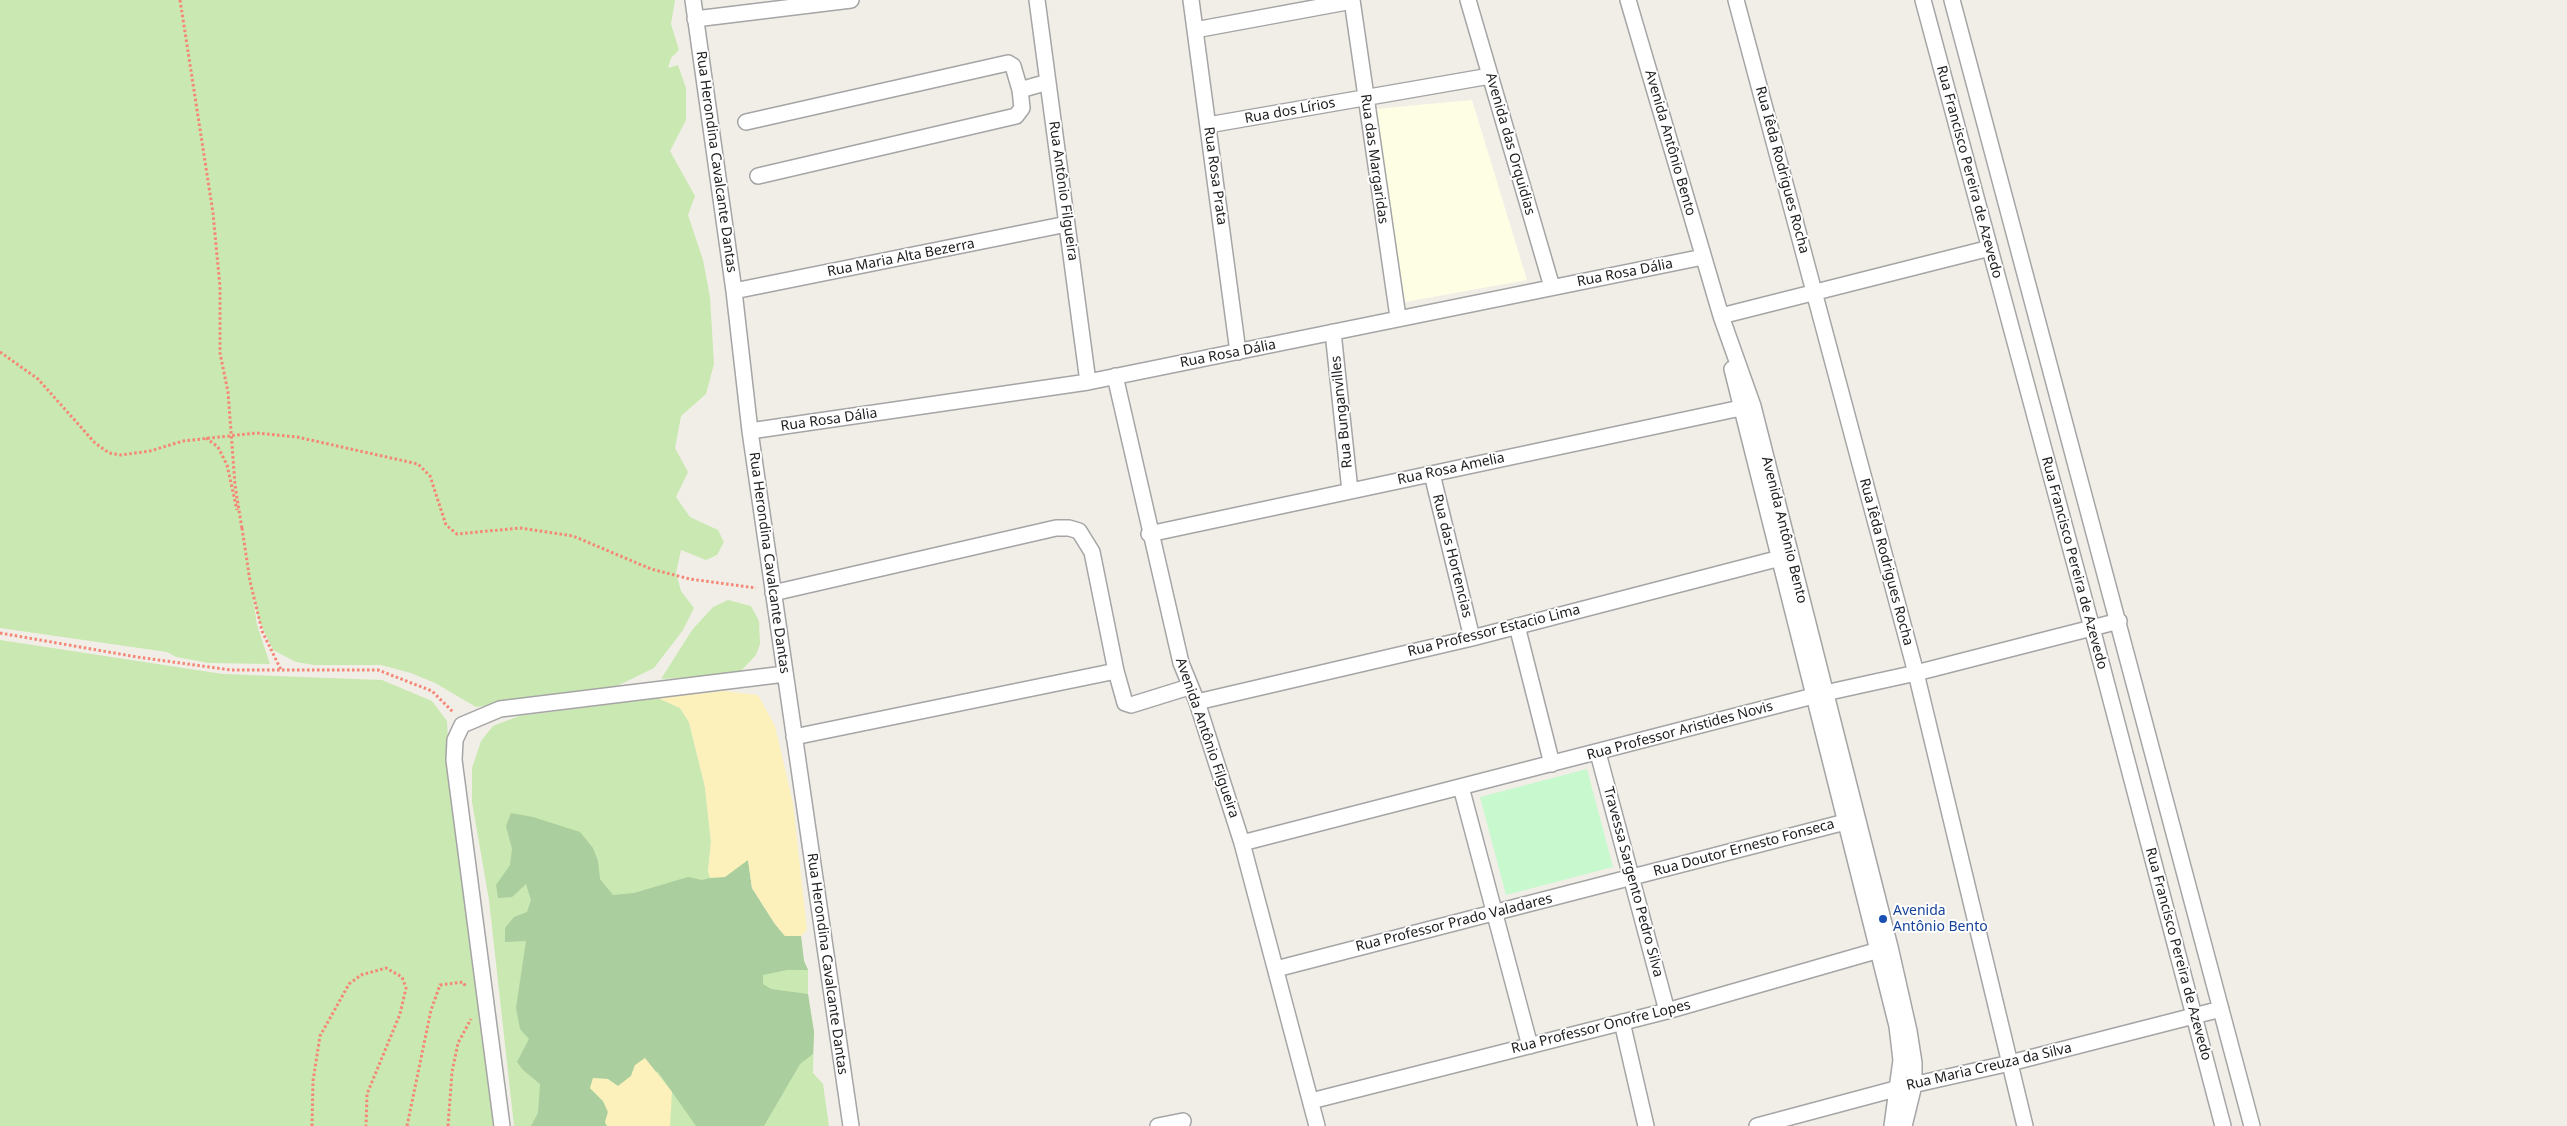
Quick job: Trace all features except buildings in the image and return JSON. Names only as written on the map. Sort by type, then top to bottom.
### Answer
[{"type":"street","name":"Rua Herondina Cavalcante Dantas","points":[[693,0],[734,291],[750,431],[850,1126]]},
{"type":"street","points":[[695,19],[851,0]]},
{"type":"street","name":"Rua Antônio Filgueira","points":[[1037,0],[1088,382]]},
{"type":"street","name":"Rua Rosa Prata","points":[[1192,0],[1238,352]]},
{"type":"street","name":"Avenida das Orquidias","points":[[1468,0],[1552,287]]},
{"type":"street","name":"Avenida Antônio Bento","points":[[1628,0],[1747,407],[1884,949],[1909,1031],[1914,1085],[1904,1126]]},
{"type":"street","name":"Rua Iêda Rodrigues Rocha","points":[[1736,0],[1916,673],[2025,1126]]},
{"type":"street","name":"Rua Francisco Pereira de Azevedo","points":[[1923,0],[2092,628],[2223,1126]]},
{"type":"street","name":"Rua Francisco Pereira de Azevedo","points":[[1952,0],[2252,1126]]},
{"type":"street","points":[[1195,30],[1352,1]]},
{"type":"street","name":"Rua das Margaridas","points":[[1352,1],[1398,318]]},
{"type":"street","points":[[746,122],[1008,62],[1013,66],[1020,90],[1022,108],[1016,116],[758,176]]},
{"type":"street","name":"Rua dos Lírios","points":[[1208,125],[1490,76]]},
{"type":"street","points":[[1020,90],[1048,82]]},
{"type":"street","name":"Rua Maria Alta Bezerra","points":[[734,291],[1067,224]]},
{"type":"street","points":[[1721,316],[1990,248]]},
{"type":"street","name":"Rua Rosa Dália","points":[[750,431],[1088,382],[1703,257]]},
{"type":"street","name":"Rua Bunganvilles","points":[[1333,332],[1350,491]]},
{"type":"street","name":"Avenida Antônio Filgueira","points":[[1116,376],[1180,663],[1189,688],[1197,702],[1242,843],[1317,1126]]},
{"type":"street","name":"Rua Rosa Amelia","points":[[1150,534],[1747,407]]},
{"type":"street","name":"Rua das Hortencias","points":[[1432,474],[1472,638]]},
{"type":"street","points":[[773,593],[1056,528],[1069,528],[1080,531],[1092,552],[1116,671],[1124,700],[1127,704],[1189,688]]},
{"type":"street","name":"Rua Professor Estacio Lima","points":[[1197,702],[1472,638],[1784,557]]},
{"type":"street","name":"Rua Professor Aristides Novis","points":[[1242,843],[1819,695],[1916,673],[2119,622]]},
{"type":"street","points":[[1517,626],[1552,764]]},
{"type":"street","points":[[794,737],[1116,671]]},
{"type":"street","points":[[502,1126],[454,760],[455,740],[462,725],[500,709],[785,674]]},
{"type":"street","name":"Travessa Sargento Pedro Silva","points":[[1598,753],[1667,1011]]},
{"type":"street","points":[[1461,787],[1530,1046]]},
{"type":"street","name":"Rua Doutor Ernesto Fonseca","points":[[1631,878],[1851,820]]},
{"type":"street","name":"Rua Professor Prado Valadares","points":[[1276,969],[1631,878]]},
{"type":"street","name":"Avenida Antônio Bento","points":[[1884,949],[1900,1042],[1901,1060],[1899,1088],[1892,1126]]},
{"type":"street","name":"Rua Professor Onofre Lopes","points":[[1311,1101],[1667,1011],[1884,949]]},
{"type":"street","name":"Rua Maria Creuza da Silva","points":[[1757,1126],[1899,1088],[2010,1063],[2221,1009]]},
{"type":"street","points":[[1622,1022],[1646,1126]]},
{"type":"street","points":[[1158,1126],[1183,1121]]},
{"type":"path","points":[[180,0],[213,213],[220,287],[220,353],[228,392],[234,485],[250,581],[262,631],[282,670]]},
{"type":"path","points":[[0,352],[38,379],[95,443],[109,453],[121,455],[150,452],[183,441],[256,432],[297,437],[418,464],[430,476],[446,525],[457,534],[520,528],[573,536],[651,569],[690,579],[743,585],[773,593]]},
{"type":"path","points":[[205,438],[218,447],[227,464],[242,529]]},
{"type":"path","points":[[0,633],[165,661],[231,670],[378,670],[432,691],[448,704],[462,725]]},
{"type":"path","points":[[312,1126],[313,1081],[320,1036],[348,984],[361,976],[386,968],[402,976],[406,988],[400,1014],[366,1094],[366,1126]]},
{"type":"path","points":[[407,1126],[431,1010],[440,985],[463,982],[467,990]]},
{"type":"path","points":[[448,1126],[452,1072],[458,1043],[472,1012]]},
{"type":"shaded area","points":[[1472,100],[1527,280],[1405,302],[1364,110]]},
{"type":"green space","points":[[0,0],[675,0],[671,24],[679,50],[671,58],[668,68],[678,65],[686,88],[686,120],[670,151],[695,196],[688,215],[703,260],[710,297],[714,364],[706,394],[681,416],[675,448],[688,472],[676,497],[690,517],[718,530],[724,542],[717,555],[706,560],[681,550],[676,573],[681,591],[694,608],[683,630],[654,668],[615,687],[476,707],[435,683],[411,673],[381,665],[314,665],[296,662],[273,650],[258,618],[252,590],[257,625],[270,664],[209,663],[176,657],[167,652],[0,628]]},
{"type":"green space","points":[[728,600],[751,606],[759,621],[760,644],[756,655],[741,671],[730,675],[661,679],[692,630],[713,607]]},
{"type":"green space","points":[[0,640],[223,674],[382,680],[432,701],[447,721],[448,742],[498,1126],[0,1126]]},
{"type":"green space","points":[[658,698],[680,708],[689,722],[705,787],[711,842],[708,871],[785,936],[801,936],[804,961],[808,970],[808,994],[814,1032],[813,1073],[823,1084],[829,1126],[514,1126],[489,900],[472,802],[472,768],[481,741],[493,726],[519,716]]},
{"type":"green space","points":[[1587,769],[1613,867],[1506,895],[1480,797]]},
{"type":"green space","points":[[511,813],[533,817],[580,832],[593,848],[598,861],[600,879],[613,895],[634,893],[688,877],[702,880],[710,878],[748,859],[752,888],[785,936],[801,936],[804,961],[808,970],[787,970],[763,975],[763,984],[771,989],[808,994],[814,1032],[813,1054],[800,1064],[764,1126],[696,1126],[658,1072],[635,1065],[631,1076],[618,1086],[590,1088],[603,1101],[608,1112],[605,1122],[607,1126],[531,1126],[538,1113],[540,1084],[523,1070],[517,1062],[529,1039],[520,1029],[516,1008],[526,941],[505,942],[505,928],[514,917],[527,912],[531,900],[526,884],[512,897],[498,898],[496,885],[510,865],[512,849],[506,826]]},
{"type":"sand","points":[[724,691],[758,695],[775,726],[793,803],[807,930],[801,936],[785,936],[775,924],[752,888],[748,860],[725,877],[710,878],[708,872],[711,842],[705,787],[689,722],[680,708],[658,698]]},
{"type":"sand","points":[[645,1058],[672,1092],[670,1126],[607,1126],[605,1122],[608,1112],[603,1101],[590,1088],[593,1078],[608,1079],[618,1086],[631,1076],[635,1065]]},
{"type":"place","name":"Avenida Antônio Bento","points":[[1883,919]]}]
